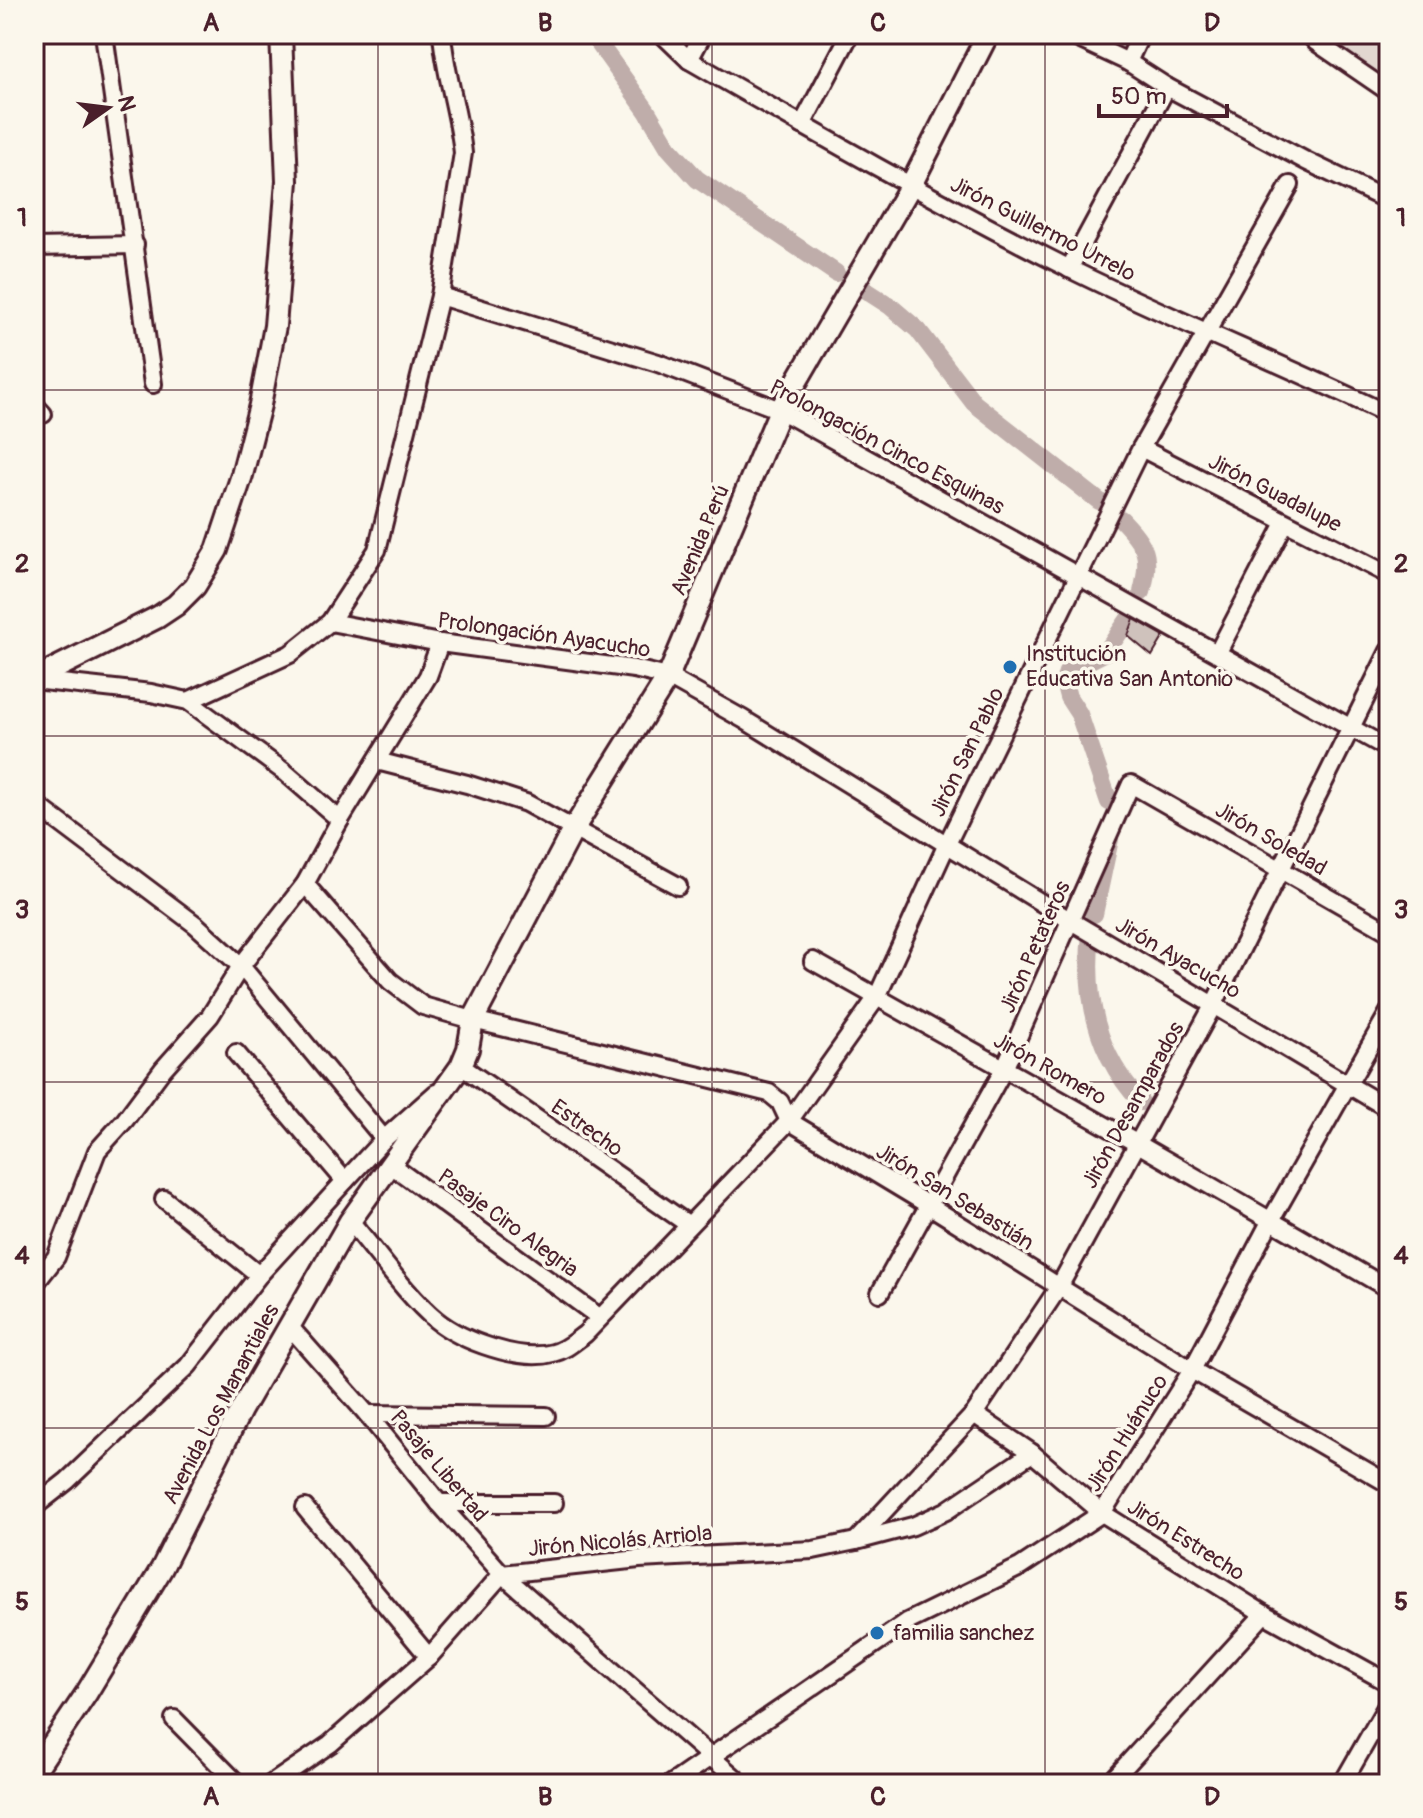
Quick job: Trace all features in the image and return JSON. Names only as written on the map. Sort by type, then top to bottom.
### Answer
[{"type":"street","points":[[104,34],[153,384]]},
{"type":"street","points":[[34,679],[176,605],[195,586],[217,550],[242,475],[260,405],[275,326],[287,181],[281,34]]},
{"type":"street","points":[[188,701],[290,654],[330,622],[377,550],[440,296],[463,153],[442,34]]},
{"type":"street","name":"Jirón Guillermo Urrelo","points":[[662,34],[689,60],[911,185],[1069,269],[1207,335],[1389,415]]},
{"type":"street","points":[[689,60],[703,34]]},
{"type":"street","points":[[802,125],[850,34]]},
{"type":"street","name":"Avenida Perú","points":[[461,1066],[468,1049],[473,1020],[574,828],[668,677],[780,410],[911,185],[988,34]]},
{"type":"street","points":[[1068,34],[1128,62],[1167,87],[1389,201]]},
{"type":"street","points":[[1128,62],[1141,34]]},
{"type":"street","points":[[1309,34],[1389,92]]},
{"type":"street","points":[[1069,269],[1167,87]]},
{"type":"street","name":"Jirón San Pablo","points":[[350,1221],[437,1320],[479,1343],[501,1350],[538,1355],[554,1353],[585,1334],[789,1121],[877,997],[947,844],[1141,448],[1290,185]]},
{"type":"street","points":[[34,247],[135,245]]},
{"type":"street","name":"Prolongación Cinco Esquinas","points":[[440,296],[658,363],[780,410],[1389,749]]},
{"type":"street","name":"Jirón Guadalupe","points":[[1141,448],[1389,575]]},
{"type":"street","points":[[1218,652],[1285,523]]},
{"type":"street","name":"Prolongación Ayacucho","points":[[330,622],[440,643],[634,669],[668,677],[743,719],[947,844]]},
{"type":"street","points":[[34,1282],[46,1272],[56,1257],[97,1151],[210,1016],[241,966],[305,884],[340,820],[428,676],[440,643]]},
{"type":"street","name":"Jirón Desamparados","points":[[856,1541],[974,1414],[1059,1287],[1214,1004],[1389,651]]},
{"type":"street","points":[[34,679],[151,693],[188,701],[286,773],[340,820]]},
{"type":"street","points":[[377,761],[512,798],[574,828],[678,886]]},
{"type":"street","name":"Jirón Soledad","points":[[1131,784],[1389,932]]},
{"type":"street","name":"Jirón Petateros","points":[[880,1293],[1004,1069],[1131,784]]},
{"type":"street","points":[[34,803],[196,925],[241,966],[384,1139]]},
{"type":"street","name":"Jirón Ayacucho","points":[[947,844],[1389,1109]]},
{"type":"street","name":"Jirón San Sebastián","points":[[305,884],[390,981],[423,1006],[769,1093],[780,1102],[789,1121],[1192,1370],[1389,1484]]},
{"type":"street","name":"Jirón Romero","points":[[813,961],[1389,1289]]},
{"type":"street","name":"Jirón Huánuco","points":[[671,1784],[907,1622],[1020,1567],[1102,1513],[1192,1370],[1271,1220],[1389,1012]]},
{"type":"street","points":[[236,1053],[345,1181]]},
{"type":"street","name":"Avenida Los Manantiales","points":[[34,1772],[86,1694],[162,1568],[241,1410],[350,1221],[461,1066]]},
{"type":"street","name":"Estrecho","points":[[461,1066],[689,1225]]},
{"type":"street","points":[[34,1507],[67,1481],[188,1366],[259,1275],[345,1181],[431,1095],[445,1089]]},
{"type":"street","name":"Pasaje Ciro Alegria","points":[[391,1165],[599,1317]]},
{"type":"street","points":[[164,1199],[259,1275]]},
{"type":"street","name":"Pasaje Libertad","points":[[290,1327],[502,1574],[742,1784]]},
{"type":"street","points":[[367,1414],[546,1416]]},
{"type":"street","name":"Jirón Estrecho","points":[[974,1414],[1032,1453],[1102,1513],[1264,1614],[1389,1683]]},
{"type":"street","name":"Jirón Nicolás Arriola","points":[[271,1784],[330,1744],[429,1657],[502,1574],[639,1559],[813,1550],[856,1541],[913,1526],[946,1511],[1032,1453]]},
{"type":"street","points":[[439,1503],[554,1503]]},
{"type":"street","points":[[305,1508],[429,1657]]},
{"type":"street","points":[[1109,1784],[1264,1614]]},
{"type":"street","points":[[1342,1784],[1389,1702]]},
{"type":"street","points":[[174,1719],[238,1784]]},
{"type":"shaded area","points":[[1319,34],[1389,34],[1389,83]]},
{"type":"building","points":[[1134,619],[1164,636],[1152,656],[1128,636]]},
{"type":"waterway","points":[[592,34],[647,111],[669,148],[697,179],[836,273]]},
{"type":"waterway","points":[[862,288],[918,330],[974,403],[1099,501]]},
{"type":"waterway","points":[[1121,519],[1145,552],[1142,592]]},
{"type":"waterway","points":[[1109,802],[1079,714],[1068,697],[1064,682],[1067,672],[1106,652],[1130,617]]},
{"type":"waterway","points":[[1094,914],[1110,839]]},
{"type":"waterway","points":[[1091,934],[1090,980],[1096,1024],[1113,1064],[1141,1102]]},
{"type":"place","name":"Institución Educativa San Antonio","points":[[1010,667]]},
{"type":"place","name":"familia sanchez","points":[[877,1633]]}]
